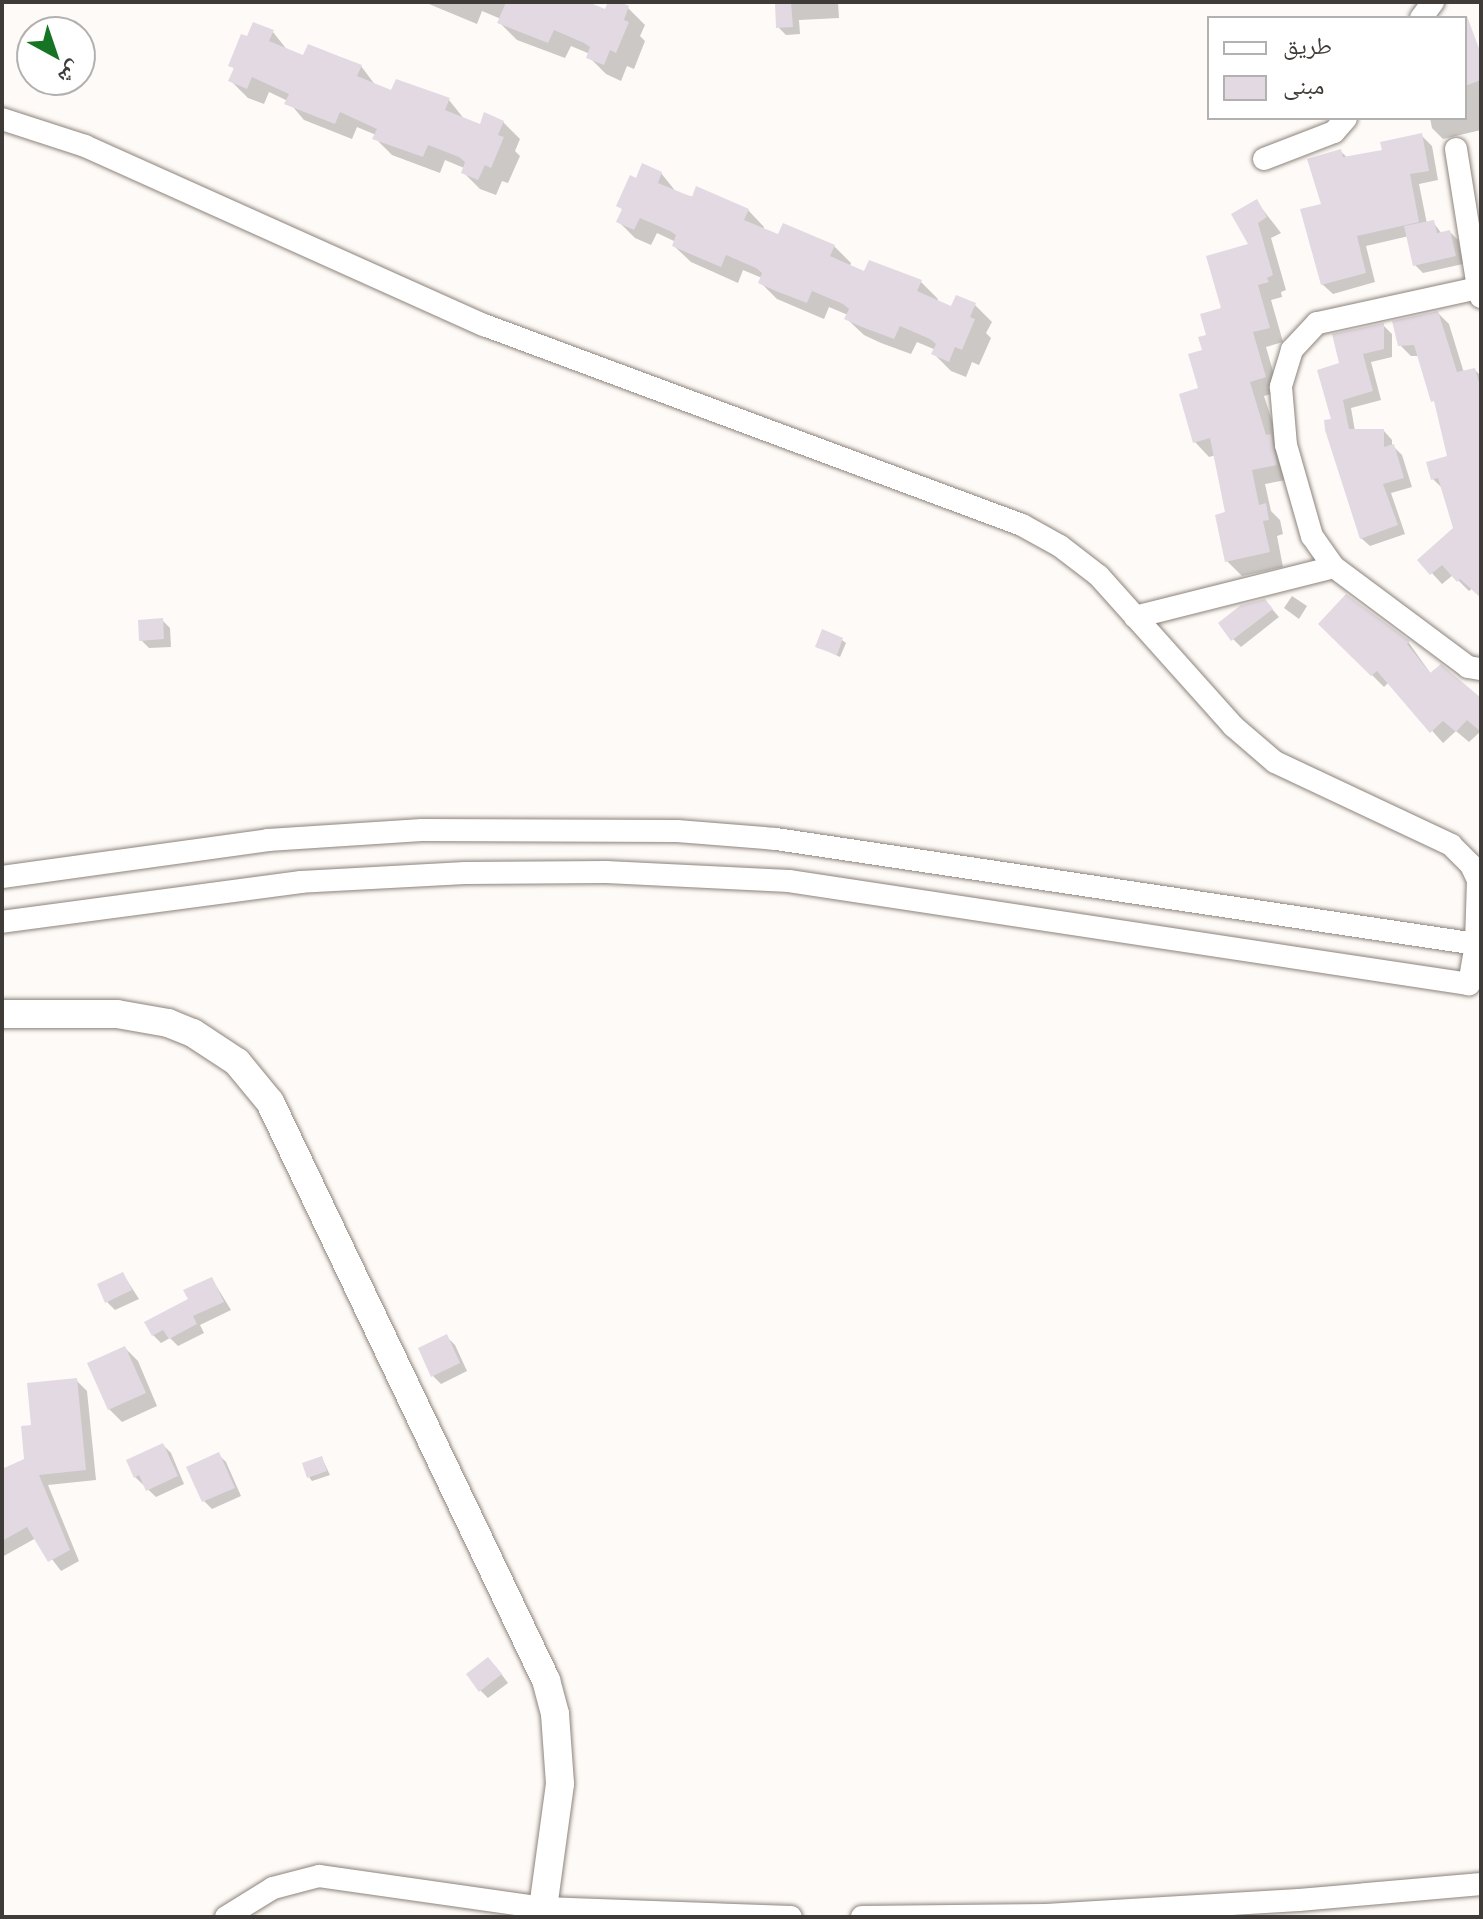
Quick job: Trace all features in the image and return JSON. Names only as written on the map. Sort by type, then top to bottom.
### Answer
[{"type":"street","points":[[2,119],[85,146],[484,325],[1005,517],[1060,546],[1099,576],[1233,726],[1275,762],[1451,845],[1471,865],[1478,880],[1476,944],[1469,984],[789,881],[606,872],[465,873],[301,882],[2,922]]},
{"type":"street","points":[[1264,159],[1334,132],[1344,120]]},
{"type":"street","points":[[1456,149],[1480,292],[1317,323],[1292,350],[1281,387],[1286,445],[1312,536],[1334,567],[1468,667],[1481,669]]},
{"type":"street","points":[[1135,617],[1334,567]]},
{"type":"street","points":[[2,877],[314,837],[422,830],[677,831],[853,849],[1476,944]]},
{"type":"street","points":[[2,1014],[117,1014],[168,1023],[193,1033],[237,1062],[270,1102],[546,1680],[559,1749],[560,1784],[543,1908]]},
{"type":"street","points":[[226,1917],[273,1888],[319,1876],[543,1908],[791,1917]]},
{"type":"street","points":[[862,1917],[1279,1909],[1481,1884]]},
{"type":"building","points":[[506,2],[588,2],[605,9],[608,2],[620,2],[629,6],[624,20],[629,22],[616,53],[610,50],[604,65],[586,58],[590,47],[554,30],[548,43],[497,23]]},
{"type":"building","points":[[775,2],[791,2],[793,27],[776,28]]},
{"type":"building","points":[[1467,16],[1481,54],[1481,80],[1467,85]]},
{"type":"building","points":[[253,22],[274,30],[269,41],[303,55],[308,44],[362,65],[357,76],[391,90],[396,79],[450,98],[445,110],[480,124],[484,112],[504,121],[498,135],[504,137],[491,168],[485,165],[478,180],[461,173],[465,162],[459,157],[428,145],[423,157],[372,139],[377,129],[340,112],[335,124],[284,104],[289,94],[252,77],[247,89],[228,81],[234,68],[228,66],[241,34],[247,36]]},
{"type":"building","points":[[1422,133],[1429,171],[1410,174],[1419,222],[1357,236],[1366,273],[1321,285],[1300,209],[1321,204],[1307,159],[1341,149],[1343,157],[1382,150],[1380,142]]},
{"type":"building","points":[[642,163],[662,172],[658,183],[692,197],[696,186],[749,209],[744,220],[778,234],[783,223],[835,245],[830,256],[864,271],[869,260],[922,280],[917,291],[951,306],[956,295],[976,303],[970,317],[975,319],[962,350],[955,347],[949,362],[931,354],[936,344],[930,339],[900,326],[894,339],[844,319],[849,309],[812,291],[807,303],[758,283],[762,273],[726,255],[721,267],[672,246],[676,235],[640,218],[634,230],[616,222],[622,209],[616,206],[630,175],[636,178]]},
{"type":"building","points":[[1257,199],[1267,217],[1258,223],[1273,275],[1267,278],[1269,282],[1258,285],[1270,328],[1253,332],[1266,377],[1250,382],[1266,435],[1271,434],[1277,465],[1252,470],[1259,505],[1266,503],[1269,520],[1263,521],[1270,552],[1225,562],[1215,515],[1225,512],[1210,438],[1193,443],[1179,394],[1198,388],[1188,354],[1202,350],[1198,337],[1206,335],[1200,314],[1221,308],[1206,256],[1248,244],[1231,214]]},
{"type":"building","points":[[1434,220],[1437,233],[1450,230],[1456,256],[1413,266],[1404,226]]},
{"type":"building","points":[[1438,311],[1457,372],[1475,368],[1481,390],[1481,598],[1460,579],[1457,582],[1442,565],[1430,575],[1417,560],[1453,528],[1438,478],[1431,480],[1426,462],[1447,456],[1434,401],[1431,402],[1414,345],[1398,346],[1392,321]]},
{"type":"building","points":[[1384,323],[1384,349],[1363,354],[1373,391],[1343,400],[1349,429],[1384,429],[1384,447],[1394,444],[1404,478],[1383,484],[1398,525],[1360,539],[1325,430],[1324,420],[1331,419],[1317,370],[1339,363],[1332,334]]},
{"type":"building","points":[[1346,594],[1410,641],[1407,644],[1430,673],[1441,664],[1481,698],[1481,732],[1467,720],[1456,732],[1443,721],[1430,733],[1377,671],[1371,676],[1318,624]]},
{"type":"building","points":[[1265,599],[1273,609],[1231,641],[1218,623],[1241,605]]},
{"type":"building","points":[[163,618],[164,639],[139,641],[138,620]]},
{"type":"building","points":[[822,629],[843,638],[837,655],[815,647]]},
{"type":"building","points":[[123,1272],[132,1290],[105,1303],[97,1284]]},
{"type":"building","points":[[212,1277],[224,1302],[193,1316],[197,1324],[169,1339],[163,1330],[152,1336],[144,1322],[188,1299],[183,1290]]},
{"type":"building","points":[[447,1334],[460,1363],[431,1377],[418,1348]]},
{"type":"building","points":[[125,1346],[146,1393],[108,1410],[87,1363]]},
{"type":"building","points":[[77,1378],[86,1470],[39,1475],[70,1550],[48,1562],[27,1527],[2,1541],[2,1469],[24,1459],[21,1426],[31,1425],[27,1383]]},
{"type":"building","points":[[163,1443],[178,1476],[146,1491],[139,1475],[134,1478],[126,1460]]},
{"type":"building","points":[[219,1452],[235,1488],[202,1502],[186,1467]]},
{"type":"building","points":[[322,1456],[327,1471],[307,1478],[302,1463]]},
{"type":"building","points":[[488,1657],[502,1674],[479,1692],[466,1674]]}]
